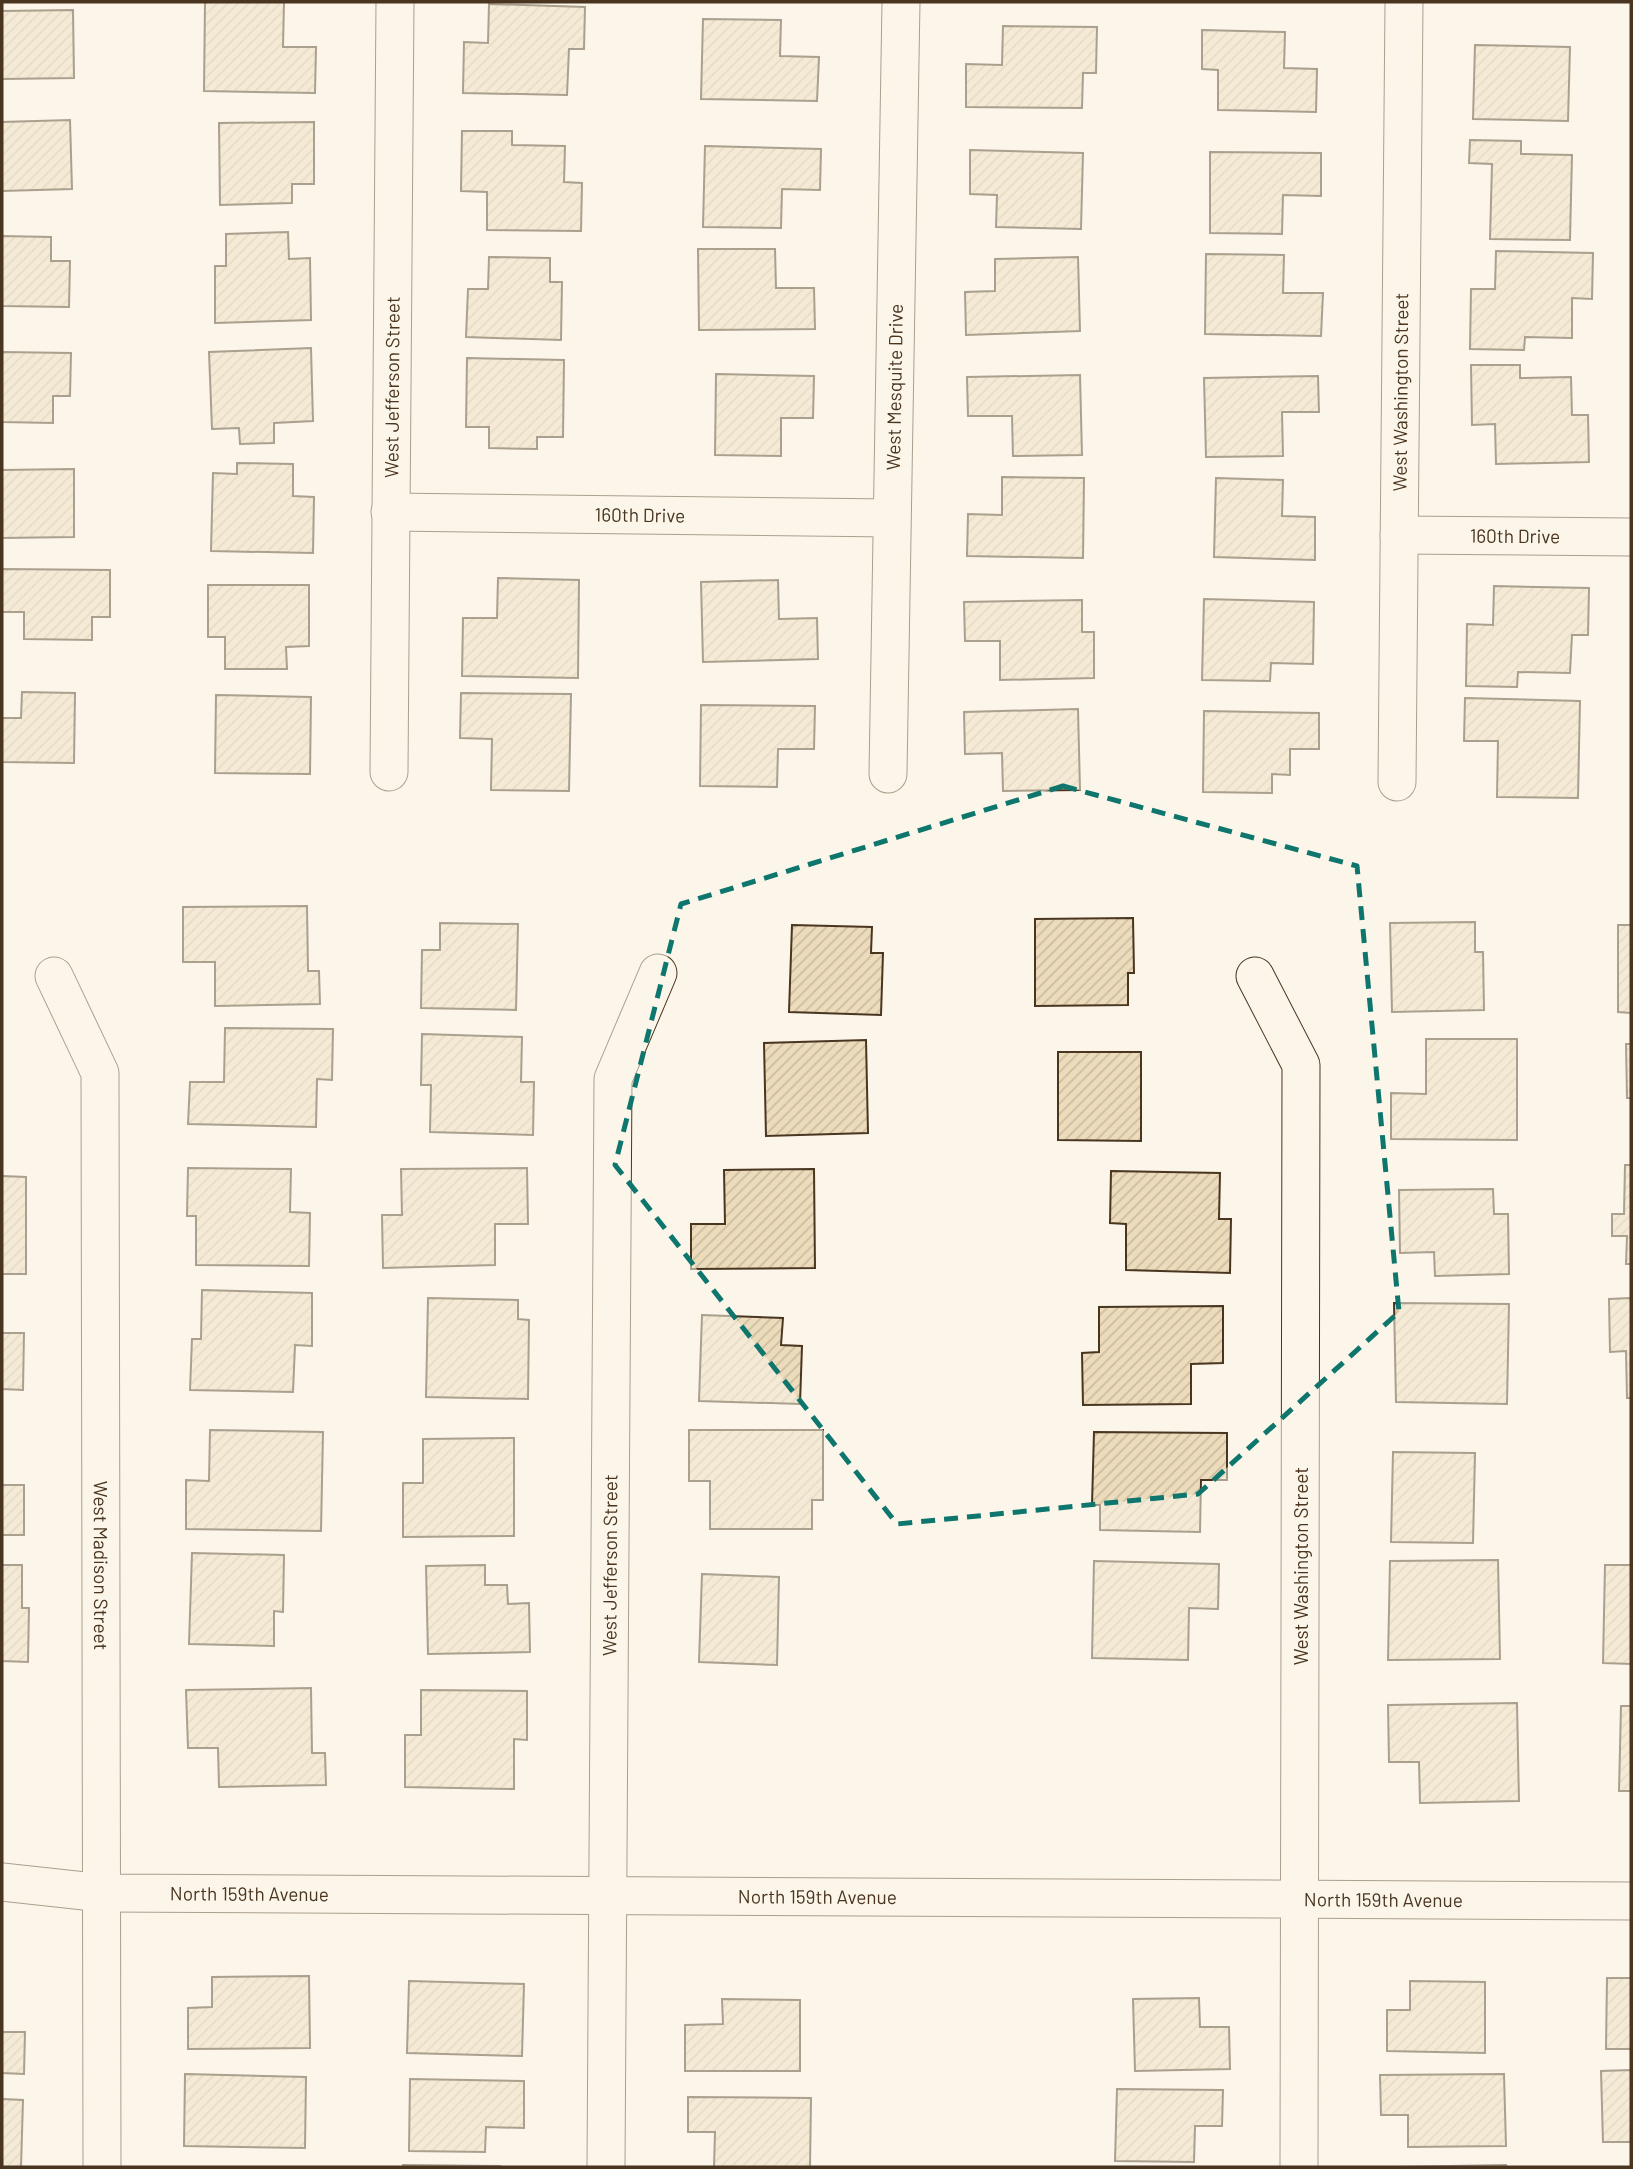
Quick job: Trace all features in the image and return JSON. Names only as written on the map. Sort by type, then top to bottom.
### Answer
[{"type":"street","name":"West Jefferson Street","points":[[389,772],[394,2]]},
{"type":"street","name":"West Mesquite Drive","points":[[888,774],[901,2]]},
{"type":"street","name":"West Washington Street","points":[[1397,782],[1404,2]]},
{"type":"street","name":"160th Drive","points":[[390,512],[891,518]]},
{"type":"street","name":"160th Drive","points":[[1399,535],[1631,537]]},
{"type":"street","name":"West Jefferson Street","points":[[606,2167],[613,1079],[658,973]]},
{"type":"street","name":"West Madison Street","points":[[54,976],[100,1073],[102,2167]]},
{"type":"street","name":"West Washington Street","points":[[1255,976],[1301,1065],[1299,2167]]},
{"type":"street","name":"North 159th Avenue","points":[[2,1882],[103,1893],[1631,1901]]},
{"type":"highlighted area","points":[[1063,786],[1357,866],[1399,1312],[1198,1494],[897,1524],[615,1165],[681,904]]},
{"type":"building","points":[[205,2],[284,2],[283,47],[316,47],[315,93],[204,91]]},
{"type":"building","points":[[489,4],[585,7],[584,49],[569,49],[567,95],[463,93],[464,42],[488,43]]},
{"type":"building","points":[[73,10],[74,78],[2,79],[2,11]]},
{"type":"building","points":[[703,19],[781,20],[780,56],[819,57],[817,101],[701,99]]},
{"type":"building","points":[[1003,26],[1097,27],[1096,73],[1083,73],[1082,108],[966,107],[966,64],[1002,65]]},
{"type":"building","points":[[1202,30],[1285,32],[1284,68],[1317,69],[1316,112],[1218,110],[1218,70],[1202,69]]},
{"type":"building","points":[[1475,45],[1570,47],[1568,121],[1473,119]]},
{"type":"building","points":[[70,120],[72,189],[2,191],[2,122]]},
{"type":"building","points":[[314,122],[314,184],[292,184],[292,203],[220,205],[219,123]]},
{"type":"building","points":[[462,131],[512,131],[512,145],[565,146],[564,182],[582,183],[581,231],[487,230],[487,192],[461,191]]},
{"type":"building","points":[[1470,140],[1521,141],[1521,154],[1572,155],[1570,240],[1490,239],[1492,164],[1469,163]]},
{"type":"building","points":[[705,146],[821,149],[820,190],[782,189],[781,228],[703,227]]},
{"type":"building","points":[[970,150],[1083,153],[1081,229],[996,227],[997,195],[970,194]]},
{"type":"building","points":[[1210,152],[1321,153],[1321,196],[1283,195],[1282,234],[1210,233]]},
{"type":"building","points":[[288,232],[289,259],[310,258],[311,320],[215,323],[215,266],[226,266],[226,234]]},
{"type":"building","points":[[2,236],[51,237],[51,261],[70,261],[69,307],[2,306]]},
{"type":"building","points":[[698,249],[775,249],[776,288],[814,288],[815,329],[699,330]]},
{"type":"building","points":[[1496,251],[1593,253],[1592,299],[1572,298],[1572,338],[1525,337],[1524,350],[1470,349],[1471,289],[1495,289]]},
{"type":"building","points":[[1206,254],[1284,255],[1283,293],[1323,293],[1321,336],[1205,334]]},
{"type":"building","points":[[489,257],[550,258],[550,282],[562,282],[561,340],[466,337],[468,289],[488,289]]},
{"type":"building","points":[[1078,257],[1080,331],[966,335],[965,292],[995,291],[995,259]]},
{"type":"building","points":[[311,348],[313,421],[274,423],[274,443],[240,444],[239,428],[212,429],[209,352]]},
{"type":"building","points":[[2,352],[71,353],[70,396],[53,396],[53,423],[2,422]]},
{"type":"building","points":[[467,358],[564,360],[563,437],[537,437],[537,449],[489,448],[489,427],[466,427]]},
{"type":"building","points":[[1471,365],[1520,365],[1520,378],[1571,377],[1572,415],[1588,415],[1589,462],[1496,464],[1495,424],[1472,425]]},
{"type":"building","points":[[716,374],[814,376],[813,418],[781,418],[781,456],[715,455]]},
{"type":"building","points":[[1080,375],[1082,455],[1013,456],[1012,416],[968,416],[967,377]]},
{"type":"building","points":[[1318,376],[1319,412],[1282,412],[1283,456],[1206,457],[1204,378]]},
{"type":"building","points":[[237,463],[293,464],[293,496],[314,497],[313,553],[211,551],[213,473],[237,474]]},
{"type":"building","points":[[74,469],[74,537],[2,538],[2,470]]},
{"type":"building","points":[[1002,477],[1084,478],[1083,558],[967,556],[968,514],[1002,515]]},
{"type":"building","points":[[1216,478],[1283,480],[1282,516],[1315,517],[1315,560],[1214,557]]},
{"type":"building","points":[[2,569],[110,570],[110,617],[92,617],[92,640],[24,639],[24,612],[2,612]]},
{"type":"building","points":[[498,578],[579,580],[578,678],[462,676],[463,618],[497,618]]},
{"type":"building","points":[[778,580],[779,619],[817,618],[818,659],[703,662],[701,582]]},
{"type":"building","points":[[208,585],[309,585],[309,646],[286,647],[287,669],[225,669],[225,637],[208,637]]},
{"type":"building","points":[[1494,586],[1589,588],[1588,635],[1572,635],[1570,673],[1518,672],[1517,687],[1466,686],[1467,624],[1493,625]]},
{"type":"building","points":[[1204,599],[1314,602],[1313,664],[1271,663],[1270,681],[1202,680]]},
{"type":"building","points":[[1082,600],[1082,632],[1094,632],[1094,678],[1000,680],[1000,641],[965,641],[964,602]]},
{"type":"building","points":[[22,692],[75,693],[74,763],[2,762],[2,718],[21,718]]},
{"type":"building","points":[[461,693],[571,694],[569,791],[491,790],[492,739],[460,738]]},
{"type":"building","points":[[216,695],[311,697],[310,774],[215,773]]},
{"type":"building","points":[[1465,698],[1580,701],[1578,798],[1497,797],[1498,741],[1464,741]]},
{"type":"building","points":[[701,705],[815,706],[814,749],[778,749],[777,787],[700,786]]},
{"type":"building","points":[[1078,709],[1080,790],[1003,791],[1002,753],[965,754],[964,712]]},
{"type":"building","points":[[1204,711],[1319,713],[1319,749],[1290,749],[1290,775],[1272,774],[1272,793],[1203,792]]},
{"type":"building","points":[[307,906],[308,971],[319,971],[320,1004],[215,1006],[215,962],[183,962],[183,907]]},
{"type":"building","points":[[1133,918],[1134,973],[1128,973],[1128,1005],[1035,1006],[1035,919]]},
{"type":"building","points":[[1475,922],[1475,952],[1483,952],[1484,1010],[1392,1012],[1390,923]]},
{"type":"building","points":[[440,923],[518,924],[516,1010],[421,1008],[422,950],[440,950]]},
{"type":"building","points":[[792,925],[872,927],[871,953],[883,953],[881,1015],[789,1012]]},
{"type":"building","points":[[1618,925],[1631,925],[1631,1013],[1618,1012]]},
{"type":"building","points":[[225,1028],[333,1029],[332,1080],[317,1079],[316,1127],[188,1124],[190,1082],[224,1082]]},
{"type":"building","points":[[422,1034],[522,1037],[521,1082],[534,1082],[533,1135],[430,1132],[431,1085],[421,1085]]},
{"type":"building","points":[[1426,1039],[1517,1039],[1517,1140],[1391,1139],[1391,1093],[1426,1094]]},
{"type":"building","points":[[866,1040],[868,1133],[766,1136],[764,1043]]},
{"type":"building","points":[[1626,1044],[1631,1044],[1631,1098],[1627,1098]]},
{"type":"building","points":[[1058,1052],[1141,1052],[1141,1141],[1058,1140]]},
{"type":"building","points":[[1625,1165],[1631,1165],[1631,1264],[1626,1264],[1627,1236],[1612,1236],[1612,1214],[1624,1214]]},
{"type":"building","points":[[188,1168],[291,1169],[290,1212],[310,1213],[309,1266],[196,1265],[196,1216],[187,1216]]},
{"type":"building","points":[[527,1168],[528,1224],[495,1224],[495,1265],[383,1268],[382,1215],[402,1215],[401,1169]]},
{"type":"building","points":[[814,1169],[815,1268],[691,1269],[691,1224],[725,1224],[724,1170]]},
{"type":"building","points":[[1111,1171],[1220,1173],[1219,1219],[1231,1219],[1230,1273],[1126,1270],[1126,1224],[1110,1223]]},
{"type":"building","points":[[2,1176],[26,1177],[26,1274],[2,1274]]},
{"type":"building","points":[[1493,1189],[1494,1214],[1508,1214],[1509,1274],[1435,1276],[1434,1252],[1400,1253],[1399,1190]]},
{"type":"building","points":[[202,1290],[312,1293],[312,1346],[295,1345],[293,1392],[190,1390],[192,1339],[201,1339]]},
{"type":"building","points":[[428,1298],[518,1300],[518,1319],[529,1320],[528,1399],[426,1397]]},
{"type":"building","points":[[1631,1298],[1631,1398],[1627,1398],[1626,1351],[1610,1352],[1609,1299]]},
{"type":"building","points":[[1394,1303],[1509,1304],[1507,1404],[1396,1402]]},
{"type":"building","points":[[1223,1306],[1223,1363],[1191,1364],[1191,1404],[1083,1405],[1082,1353],[1099,1352],[1099,1307]]},
{"type":"building","points":[[702,1315],[783,1318],[781,1345],[802,1346],[800,1404],[699,1401]]},
{"type":"building","points":[[2,1333],[24,1333],[23,1390],[2,1389]]},
{"type":"building","points":[[210,1430],[323,1432],[321,1531],[186,1529],[186,1480],[209,1481]]},
{"type":"building","points":[[689,1430],[823,1430],[823,1500],[812,1500],[812,1529],[710,1529],[710,1481],[689,1481]]},
{"type":"building","points":[[1094,1432],[1227,1433],[1227,1480],[1201,1480],[1200,1532],[1100,1530],[1100,1505],[1092,1505]]},
{"type":"building","points":[[514,1438],[514,1536],[403,1537],[403,1483],[423,1483],[423,1439]]},
{"type":"building","points":[[1393,1452],[1475,1453],[1473,1543],[1391,1542]]},
{"type":"building","points":[[2,1485],[24,1485],[24,1535],[2,1535]]},
{"type":"building","points":[[192,1553],[284,1555],[283,1612],[274,1611],[274,1646],[189,1644]]},
{"type":"building","points":[[1498,1560],[1500,1659],[1388,1660],[1390,1561]]},
{"type":"building","points":[[1094,1561],[1219,1564],[1218,1609],[1189,1608],[1188,1660],[1092,1658]]},
{"type":"building","points":[[2,1565],[22,1565],[22,1608],[29,1608],[28,1662],[2,1661]]},
{"type":"building","points":[[485,1565],[485,1585],[507,1585],[508,1604],[529,1603],[530,1652],[428,1654],[426,1566]]},
{"type":"building","points":[[1605,1565],[1631,1565],[1631,1664],[1603,1663]]},
{"type":"building","points":[[702,1574],[779,1577],[777,1665],[699,1662]]},
{"type":"building","points":[[311,1688],[312,1753],[325,1753],[326,1785],[219,1787],[218,1748],[188,1748],[186,1690]]},
{"type":"building","points":[[421,1690],[527,1691],[527,1740],[514,1739],[514,1789],[405,1787],[405,1735],[421,1735]]},
{"type":"building","points":[[1517,1703],[1519,1801],[1420,1803],[1419,1762],[1389,1762],[1388,1705]]},
{"type":"building","points":[[1621,1706],[1631,1706],[1631,1791],[1619,1791]]},
{"type":"building","points":[[309,1976],[310,2048],[188,2049],[188,2008],[212,2007],[212,1977]]},
{"type":"building","points":[[1607,1978],[1631,1978],[1631,2049],[1606,2049]]},
{"type":"building","points":[[409,1981],[524,1984],[522,2056],[407,2053]]},
{"type":"building","points":[[1410,1981],[1485,1982],[1485,2053],[1387,2051],[1387,2010],[1410,2010]]},
{"type":"building","points":[[1199,1998],[1200,2027],[1229,2027],[1230,2069],[1135,2071],[1133,1999]]},
{"type":"building","points":[[722,1999],[800,2000],[800,2071],[685,2071],[685,2025],[723,2024]]},
{"type":"building","points":[[2,2032],[25,2032],[24,2074],[2,2073]]},
{"type":"building","points":[[1631,2070],[1631,2142],[1603,2142],[1601,2071]]},
{"type":"building","points":[[185,2074],[306,2077],[305,2148],[184,2146]]},
{"type":"building","points":[[1504,2074],[1506,2146],[1408,2147],[1408,2115],[1381,2115],[1380,2075]]},
{"type":"building","points":[[410,2079],[524,2081],[524,2128],[486,2127],[485,2152],[409,2151]]},
{"type":"building","points":[[1117,2089],[1223,2090],[1222,2126],[1195,2126],[1194,2162],[1115,2161]]},
{"type":"building","points":[[688,2097],[811,2098],[810,2167],[714,2167],[715,2132],[688,2132]]},
{"type":"building","points":[[2,2099],[23,2100],[21,2167],[2,2167]]},
{"type":"building","points":[[1506,2165],[1507,2167],[1394,2167]]},
{"type":"building","points":[[500,2166],[500,2167],[403,2167]]}]
